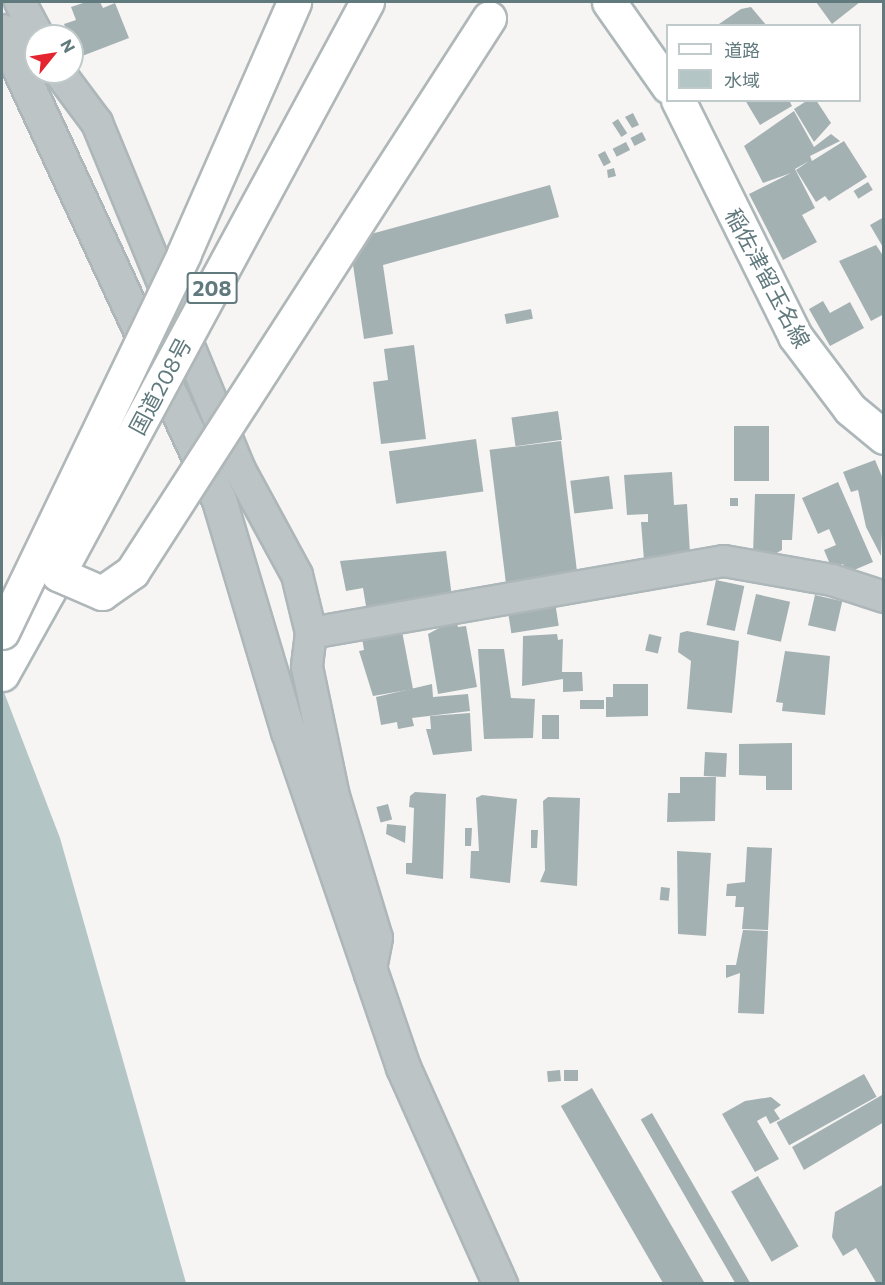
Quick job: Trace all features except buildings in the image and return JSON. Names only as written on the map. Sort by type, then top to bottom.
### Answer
[{"type":"main road","points":[[2,632],[184,253],[294,2]]},
{"type":"main road","name":"国道208号","points":[[2,674],[367,2]]},
{"type":"main road","points":[[609,2],[666,83]]},
{"type":"main road","points":[[58,574],[102,593],[132,572],[494,10]]},
{"type":"main road","name":"稲佐津留玉名線","points":[[679,102],[795,336],[850,409],[884,437]]},
{"type":"street","points":[[20,2],[32,24]]},
{"type":"street","points":[[2,32],[219,500],[288,731],[403,1067],[500,1284]]},
{"type":"street","points":[[67,84],[97,123],[240,470],[297,575],[311,633],[307,667],[334,796],[377,938],[370,974]]},
{"type":"street","points":[[311,633],[724,561],[832,580],[884,597]]},
{"type":"water","points":[[2,687],[60,838],[186,1283],[2,1283]]}]
